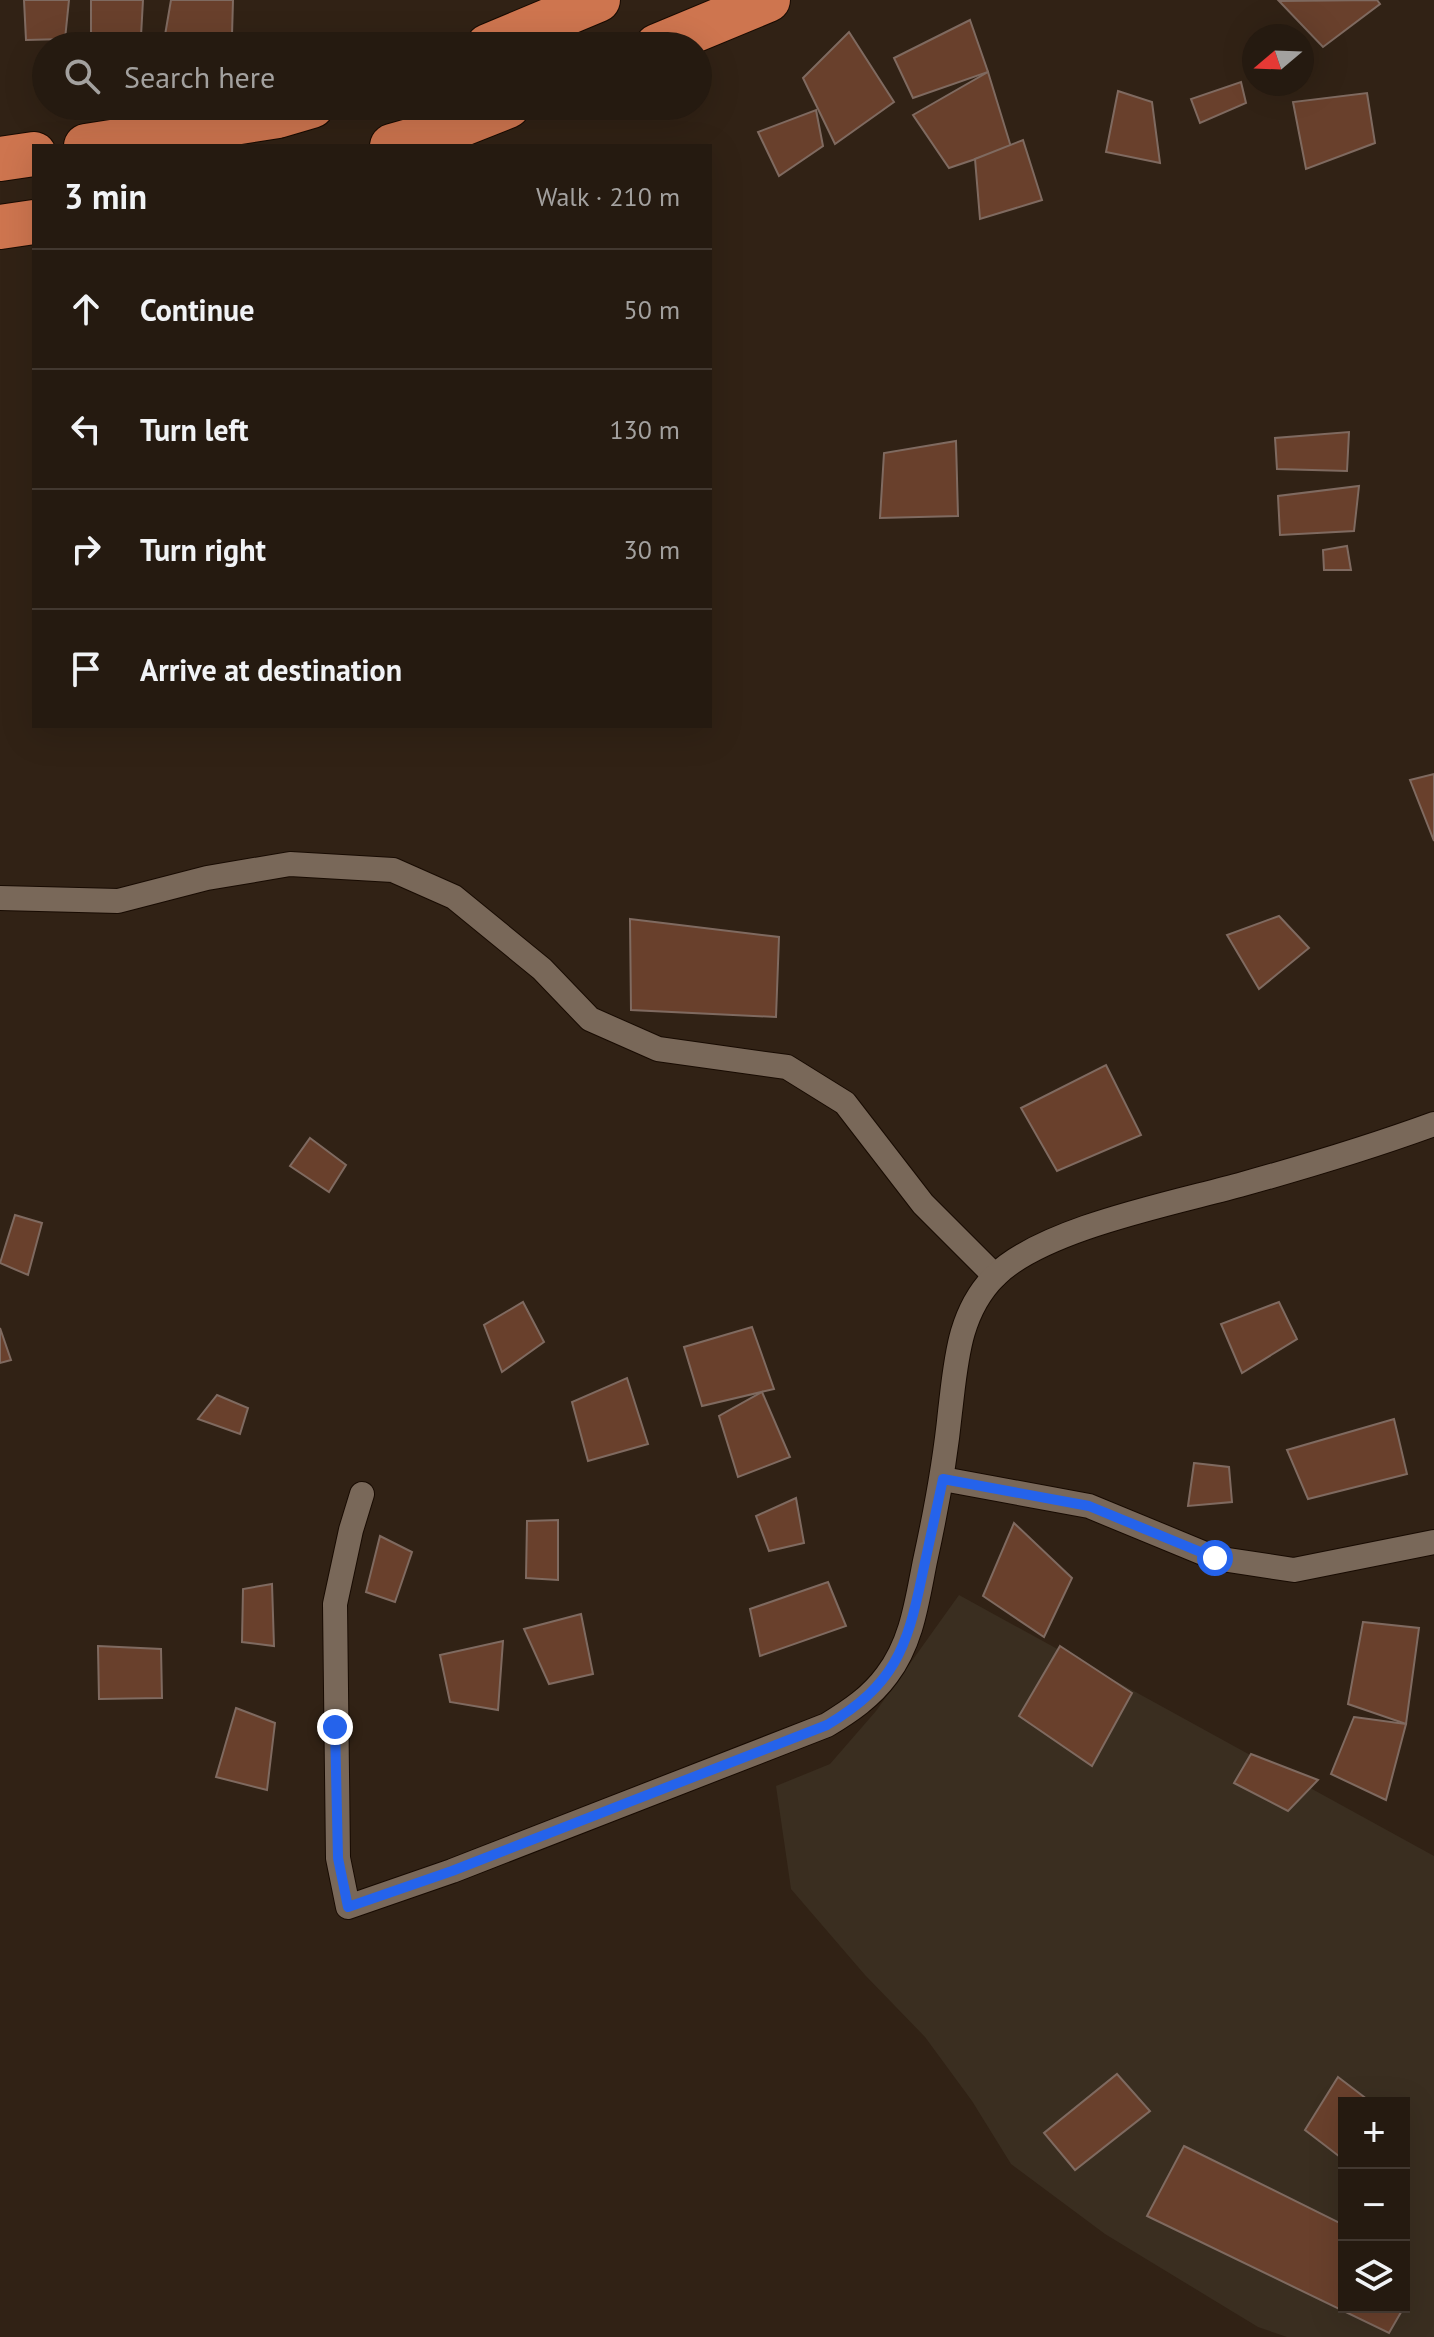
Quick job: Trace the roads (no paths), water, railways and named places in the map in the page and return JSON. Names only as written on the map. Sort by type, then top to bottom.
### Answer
[{"type":"highway","points":[[521,32],[598,0]]},
{"type":"highway","points":[[691,32],[768,0]]},
{"type":"highway","points":[[99,144],[252,120]]},
{"type":"highway","points":[[399,144],[473,120]]},
{"type":"highway","points":[[0,159],[32,154]]},
{"type":"highway","points":[[0,227],[32,222]]},
{"type":"lane","points":[[0,898],[118,901],[207,878],[290,864],[393,870],[454,897],[542,969],[590,1019],[658,1049],[787,1067],[845,1103],[923,1204],[995,1276]]},
{"type":"lane","points":[[362,1494],[335,1604],[338,1858],[348,1907],[452,1871],[827,1725],[871,1694],[888,1674],[912,1624],[943,1479],[957,1351],[964,1323],[978,1297],[995,1276],[1015,1260],[1078,1229],[1348,1155],[1434,1124]]},
{"type":"lane","points":[[943,1479],[1089,1506],[1215,1558],[1294,1570],[1434,1542]]}]
